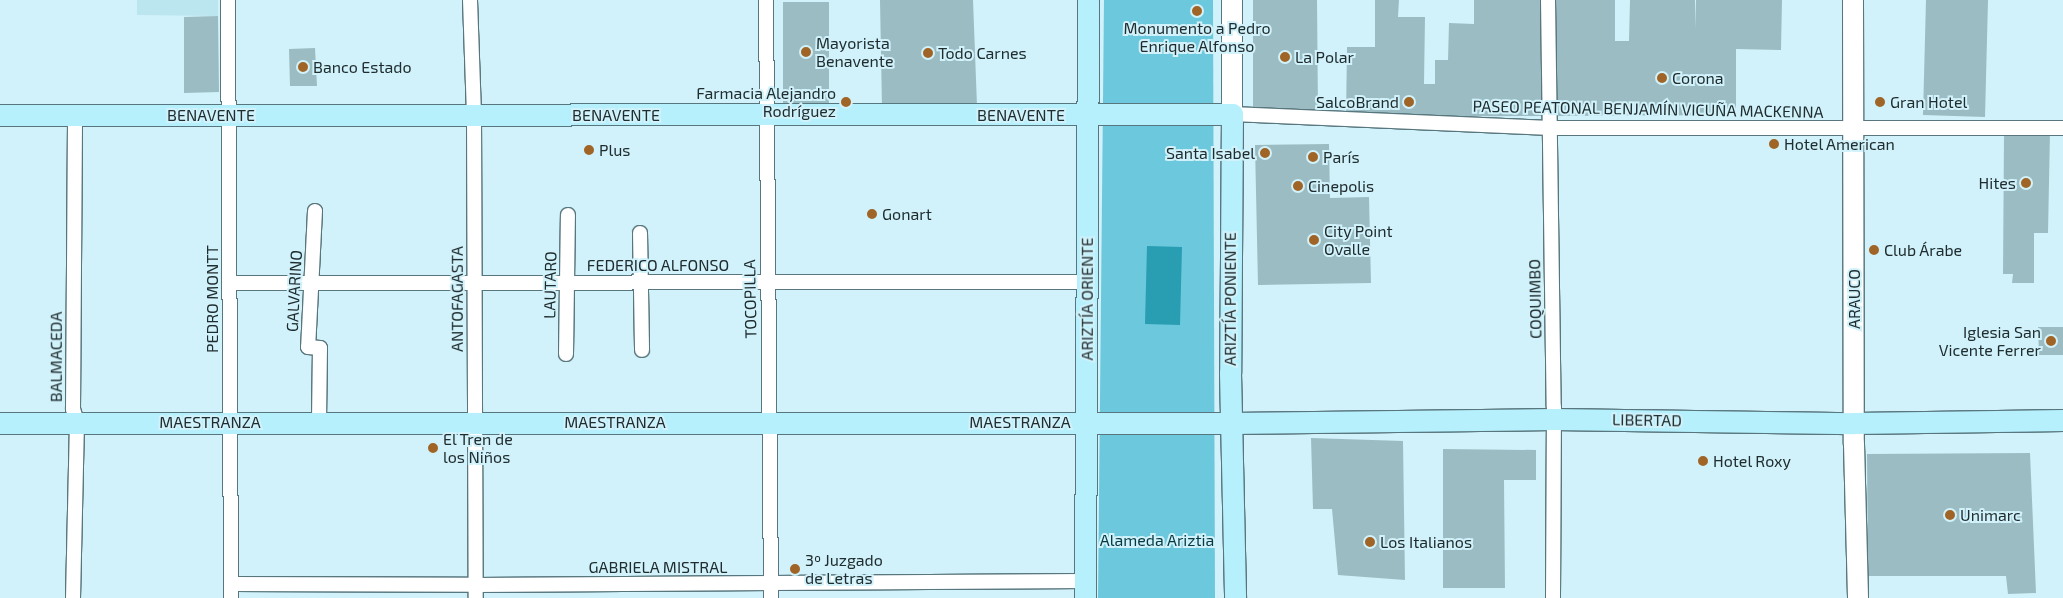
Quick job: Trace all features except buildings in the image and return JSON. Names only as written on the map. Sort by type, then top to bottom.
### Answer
[{"type":"main road","name":"ARIZTÍA ORIENTE","points":[[1085,589],[1089,115],[1088,0]]},
{"type":"main road","name":"BENAVENTE","points":[[0,115],[1232,114]]},
{"type":"main road","name":"ARIZTÍA PONIENTE","points":[[1232,114],[1231,422],[1234,598]]},
{"type":"main road","name":"LIBERTAD","points":[[1231,422],[1554,419],[1854,423],[2063,420]]},
{"type":"main road","name":"MAESTRANZA","points":[[0,423],[1231,422]]},
{"type":"street","name":"PEDRO MONTT","points":[[228,0],[231,591]]},
{"type":"street","name":"ANTOFAGASTA","points":[[470,0],[474,115],[476,592]]},
{"type":"street","name":"TOCOPILLA","points":[[766,0],[771,598]]},
{"type":"street","name":"ARIZTÍA PONIENTE","points":[[1232,0],[1232,114]]},
{"type":"street","name":"COQUIMBO","points":[[1548,0],[1554,419],[1553,598]]},
{"type":"street","name":"ARAUCO","points":[[1853,0],[1854,423],[1858,598]]},
{"type":"street","name":"PASEO PEATONAL BENJAMÍN VICUÑA MACKENNA","points":[[1232,114],[1551,128],[2063,128]]},
{"type":"street","name":"BALMACEDA","points":[[73,598],[77,422],[73,409],[75,115]]},
{"type":"street","name":"GALVARINO","points":[[315,211],[313,283],[308,347],[320,348],[319,422]]},
{"type":"street","name":"LAUTARO","points":[[566,354],[568,215]]},
{"type":"street","points":[[640,233],[642,350]]},
{"type":"street","name":"FEDERICO ALFONSO","points":[[230,283],[1087,282]]},
{"type":"street","name":"GABRIELA MISTRAL","points":[[231,591],[476,592],[772,583],[1085,589]]},
{"type":"shaded area","points":[[137,0],[218,0],[218,16],[137,15]]},
{"type":"shaded area","points":[[1147,246],[1182,247],[1180,325],[1145,324]]},
{"type":"green space","name":"Alameda Ariztia","points":[[1104,0],[1213,0],[1215,598],[1098,598]]},
{"type":"place","name":"Monumento a Pedro Enrique Alfonso","points":[[1197,11]]},
{"type":"place","name":"Mayorista Benavente","points":[[806,52]]},
{"type":"place","name":"Todo Carnes","points":[[928,53]]},
{"type":"place","name":"La Polar","points":[[1285,57]]},
{"type":"place","name":"Banco Estado","points":[[303,67]]},
{"type":"place","name":"Corona","points":[[1662,78]]},
{"type":"place","name":"Farmacia Alejandro Rodríguez","points":[[846,102]]},
{"type":"place","name":"SalcoBrand","points":[[1409,102]]},
{"type":"place","name":"Gran Hotel","points":[[1880,102]]},
{"type":"place","name":"Hotel American","points":[[1774,144]]},
{"type":"place","name":"Plus","points":[[589,150]]},
{"type":"place","name":"Santa Isabel","points":[[1265,153]]},
{"type":"place","name":"París","points":[[1313,157]]},
{"type":"place","name":"Hites","points":[[2026,183]]},
{"type":"place","name":"Cinepolis","points":[[1298,186]]},
{"type":"place","name":"Gonart","points":[[872,214]]},
{"type":"place","name":"City Point Ovalle","points":[[1314,240]]},
{"type":"place","name":"Club Árabe","points":[[1874,250]]},
{"type":"place","name":"Iglesia San Vicente Ferrer","points":[[2051,341]]},
{"type":"place","name":"El Tren de los Niños","points":[[433,448]]},
{"type":"place","name":"Hotel Roxy","points":[[1703,461]]},
{"type":"place","name":"Unimarc","points":[[1950,515]]},
{"type":"place","name":"Los Italianos","points":[[1370,542]]},
{"type":"place","name":"3º Juzgado de Letras","points":[[795,569]]}]
